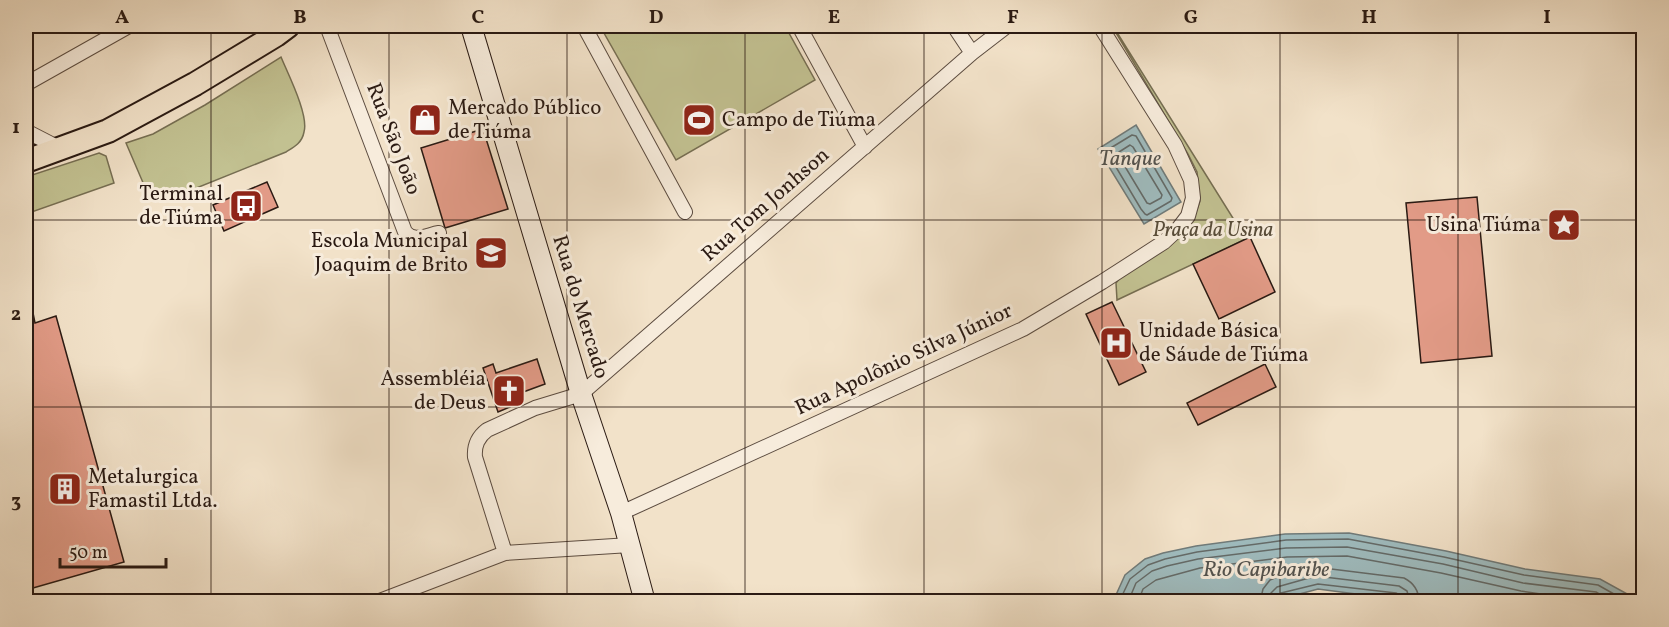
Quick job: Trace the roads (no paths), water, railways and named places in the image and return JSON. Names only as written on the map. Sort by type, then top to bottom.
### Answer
[{"type":"main road","points":[[26,161],[108,131],[133,119],[195,84],[288,26]]},
{"type":"main road","name":"Rua do Mercado","points":[[471,26],[581,394],[621,513],[645,602]]},
{"type":"street","points":[[26,84],[129,26]]},
{"type":"street","name":"Rua São João","points":[[327,26],[405,232],[416,238],[439,232]]},
{"type":"street","points":[[584,26],[685,212]]},
{"type":"street","points":[[799,26],[865,147]]},
{"type":"street","points":[[954,26],[972,53]]},
{"type":"street","name":"Rua Tom Jonhson","points":[[581,394],[972,53],[1007,26]]},
{"type":"street","name":"Rua Apolônio Silva Júnior","points":[[621,513],[1023,329],[1164,242],[1178,229],[1188,216],[1193,198],[1191,180],[1175,145],[1100,26]]},
{"type":"street","points":[[26,131],[59,148]]},
{"type":"street","points":[[505,553],[475,457],[474,450],[481,435],[535,408],[581,394]]},
{"type":"street","points":[[377,602],[505,553],[630,545]]},
{"type":"water","name":"Tanque","points":[[1136,125],[1181,202],[1144,224],[1098,149]]},
{"type":"water","name":"Rio Capibaribe","points":[[1349,533],[1446,551],[1525,569],[1600,579],[1640,601],[1417,602],[1318,589],[1278,601],[1111,601],[1125,575],[1145,559],[1163,553],[1196,546],[1285,534]]},
{"type":"place","name":"Mercado Público de Tiúma","points":[[425,120]]},
{"type":"place","name":"Campo de Tiúma","points":[[699,120]]},
{"type":"place","name":"Terminal de Tiúma","points":[[246,206]]},
{"type":"place","name":"Usina Tiúma","points":[[1564,225]]},
{"type":"place","name":"Escola Municipal Joaquim de Brito","points":[[491,253]]},
{"type":"place","name":"Unidade Básica de Sáude de Tiúma","points":[[1116,343]]},
{"type":"place","name":"Assembléia de Deus","points":[[509,391]]},
{"type":"place","name":"Metalurgica Famastil Ltda.","points":[[65,489]]},
{"type":"park label","name":"Praça da Usina","points":[[1213,230]]}]
